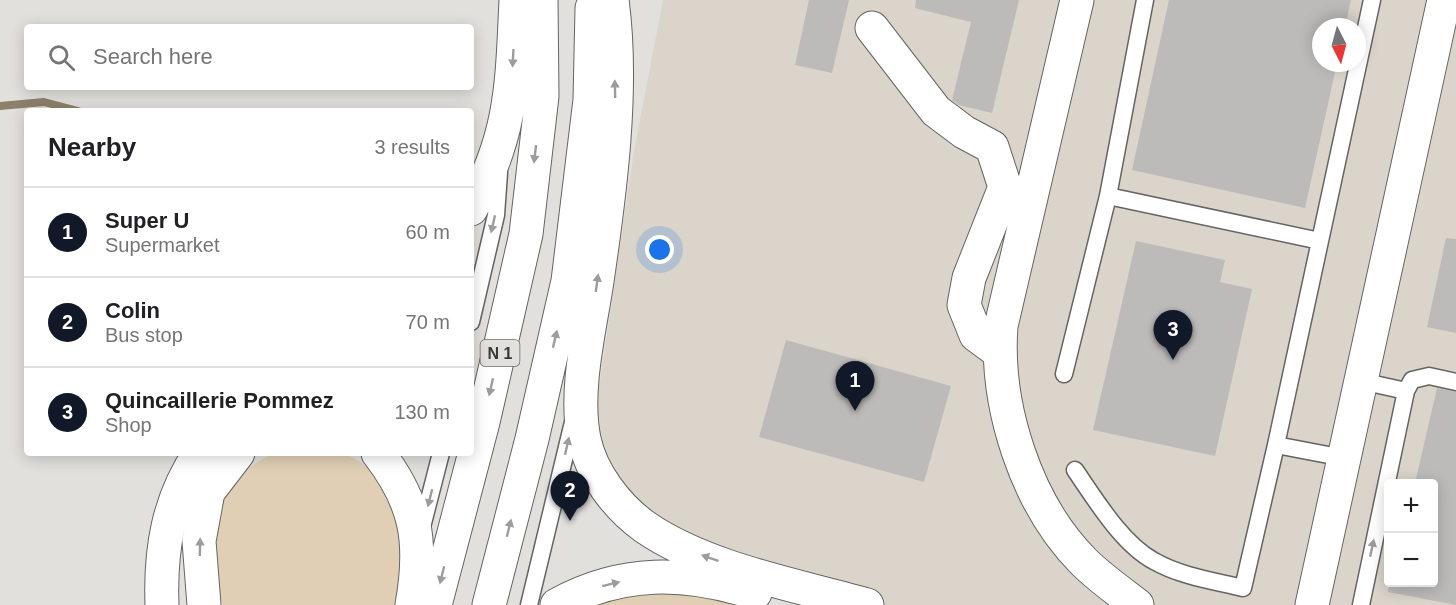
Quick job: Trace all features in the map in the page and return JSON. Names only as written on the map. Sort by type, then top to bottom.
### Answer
[{"type":"main road","points":[[474,204],[488,179],[501,145],[511,96],[516,0]]},
{"type":"main road","name":"N 1","points":[[435,605],[483,422],[526,234],[542,96],[541,0]]},
{"type":"main road","points":[[489,605],[532,439],[568,281],[590,100],[592,0]]},
{"type":"main road","points":[[612,0],[616,106],[605,224],[582,382],[584,439],[598,475],[624,508],[643,525],[676,546],[747,570],[867,605]]},
{"type":"main road","points":[[1077,0],[1001,326],[999,352],[1017,445],[1045,510],[1114,599]]},
{"type":"main road","points":[[1312,605],[1444,0]]},
{"type":"main road","points":[[872,28],[936,111],[964,132],[992,147],[1005,187],[969,278],[964,305],[976,335],[999,352]]},
{"type":"main road","points":[[162,605],[162,548],[170,511],[198,456]]},
{"type":"main road","points":[[204,605],[199,541],[208,492],[236,456]]},
{"type":"main road","points":[[380,456],[398,479],[409,506],[418,542],[412,605]]},
{"type":"main road","points":[[557,605],[583,590],[627,580],[666,575],[750,591],[796,605]]},
{"type":"lane","points":[[1064,374],[1107,196],[1145,0]]},
{"type":"lane","points":[[1075,470],[1113,525],[1153,561],[1197,577],[1244,588],[1372,0]]},
{"type":"lane","points":[[474,309],[496,214],[501,145]]},
{"type":"lane","points":[[1107,196],[1320,241]]},
{"type":"lane","points":[[1360,605],[1406,391],[1412,380],[1429,376],[1456,382]]},
{"type":"lane","points":[[1361,381],[1406,391]]},
{"type":"lane","points":[[530,605],[582,382]]},
{"type":"lane","points":[[1276,445],[1344,458]]},
{"type":"lane","points":[[418,542],[440,456]]},
{"type":"shaded area","points":[[663,0],[1456,0],[1456,605],[867,605],[624,509],[594,421],[634,151]]},
{"type":"shaded area","points":[[269,456],[349,456],[376,471],[400,508],[402,566],[395,605],[223,605],[215,575],[217,522],[228,491],[236,479],[254,464]]},
{"type":"shaded area","points":[[678,587],[742,605],[583,605]]},
{"type":"building","points":[[809,0],[849,0],[832,73],[795,65]]},
{"type":"building","points":[[916,0],[1019,0],[992,113],[959,105],[952,100],[971,22],[915,8]]},
{"type":"building","points":[[1169,0],[1351,0],[1347,18],[1312,18],[1312,72],[1335,72],[1305,208],[1132,170]]},
{"type":"building","points":[[1446,238],[1456,239],[1456,333],[1427,327]]},
{"type":"building","points":[[1136,241],[1225,260],[1220,282],[1252,289],[1215,456],[1093,430]]},
{"type":"building","points":[[786,340],[951,386],[924,482],[759,437]]},
{"type":"building","points":[[1437,388],[1456,392],[1456,605],[1388,592],[1388,587],[1438,587],[1438,479],[1416,479]]},
{"type":"waterway","points":[[0,106],[44,102],[67,108]]},
{"type":"place","name":"Quincaillerie Pommez","points":[[1173,360]]},
{"type":"place","name":"Super U","points":[[855,411]]},
{"type":"place","name":"Colin","points":[[570,521]]}]
